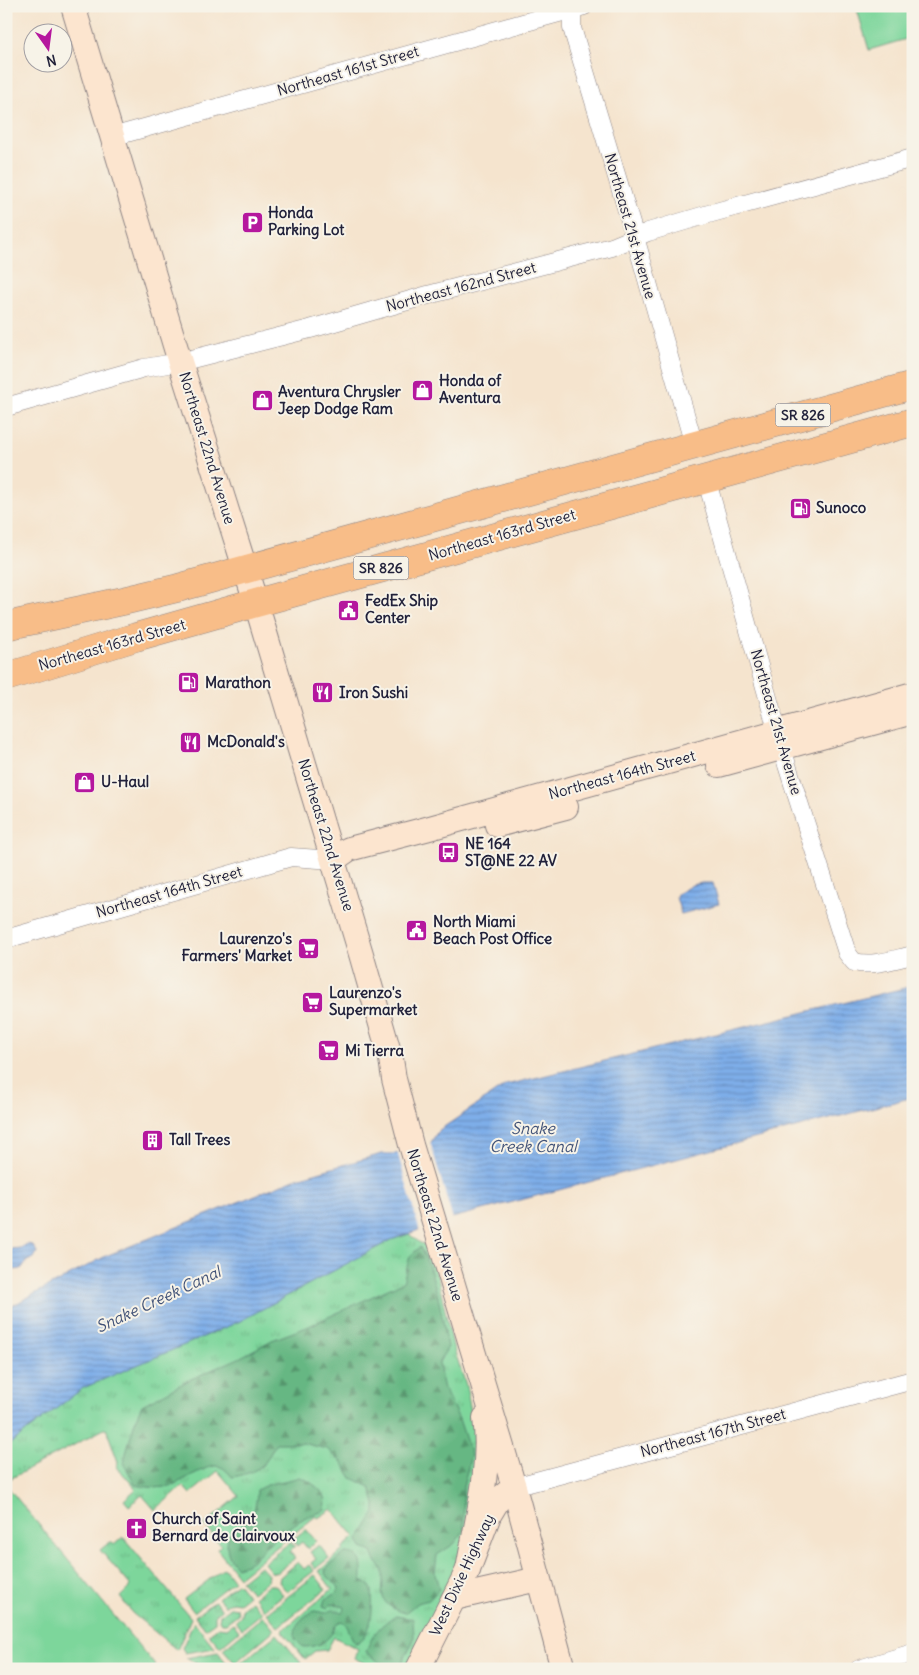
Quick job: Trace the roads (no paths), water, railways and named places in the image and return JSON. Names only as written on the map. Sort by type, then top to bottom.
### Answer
[{"type":"main road","name":"SR 826","points":[[6,626],[123,601],[244,569],[913,385]]},
{"type":"main road","name":"Northeast 163rd Street","points":[[6,676],[256,603],[913,422]]},
{"type":"main road","points":[[706,478],[710,467],[720,453],[759,427]]},
{"type":"main road","points":[[650,494],[683,469],[690,459],[694,444]]},
{"type":"street","name":"Northeast 22nd Avenue","points":[[73,6],[333,860],[391,1059],[394,1079],[411,1145],[514,1487],[564,1669]]},
{"type":"street","name":"Northeast 161st Street","points":[[112,136],[576,7]]},
{"type":"street","name":"Northeast 21st Avenue","points":[[576,7],[572,28],[694,444]]},
{"type":"street","name":"Northeast 162nd Street","points":[[6,407],[144,368],[180,362],[310,329],[428,295],[612,247],[648,232],[721,210],[913,158]]},
{"type":"street","name":"Northeast 21st Avenue","points":[[706,478],[780,740],[843,943],[854,962],[880,963],[913,955]]},
{"type":"street","name":"Northeast 164th Street","points":[[780,740],[913,694]]},
{"type":"street","name":"Northeast 164th Street","points":[[6,940],[291,857],[333,860],[349,849],[426,829],[780,740],[913,712]]},
{"type":"street","points":[[468,1570],[484,1476],[487,1433],[477,1364]]},
{"type":"street","name":"Northeast 167th Street","points":[[514,1487],[913,1380]]},
{"type":"street","name":"West Dixie Highway","points":[[418,1669],[468,1570],[489,1515],[498,1500],[514,1487]]},
{"type":"street","points":[[454,1598],[538,1579]]},
{"type":"street","points":[[859,1669],[913,1653]]},
{"type":"water","points":[[713,883],[719,904],[681,914],[676,897],[677,894],[692,885]]},
{"type":"water","name":"Snake Creek Canal","points":[[913,986],[913,1097],[452,1218],[391,1240],[238,1322],[83,1388],[6,1447],[6,1309],[106,1256],[297,1178],[382,1154],[395,1154],[430,1144],[438,1131],[506,1085]]},
{"type":"water","points":[[27,1244],[32,1245],[37,1252],[34,1258],[27,1261],[21,1269],[13,1270],[7,1266],[6,1257],[11,1249],[21,1248]]},
{"type":"place","name":"Honda Parking Lot","points":[[252,222]]},
{"type":"place","name":"Honda of Aventura","points":[[423,390]]},
{"type":"place","name":"Aventura Chrysler Jeep Dodge Ram","points":[[262,401]]},
{"type":"place","name":"Sunoco","points":[[800,508]]},
{"type":"place","name":"FedEx Ship Center","points":[[349,610]]},
{"type":"place","name":"Marathon","points":[[189,683]]},
{"type":"place","name":"Iron Sushi","points":[[323,693]]},
{"type":"place","name":"McDonald's","points":[[191,742]]},
{"type":"place","name":"U-Haul","points":[[85,782]]},
{"type":"place","name":"NE 164 ST@NE 22 AV","points":[[449,853]]},
{"type":"place","name":"North Miami Beach Post Office","points":[[417,931]]},
{"type":"place","name":"Laurenzo's Farmers' Market","points":[[308,948]]},
{"type":"place","name":"Laurenzo's Supermarket","points":[[313,1002]]},
{"type":"place","name":"Mi Tierra","points":[[329,1051]]},
{"type":"place","name":"Tall Trees","points":[[153,1140]]},
{"type":"place","name":"Church of Saint Bernard de Clairvoux","points":[[136,1528]]}]
